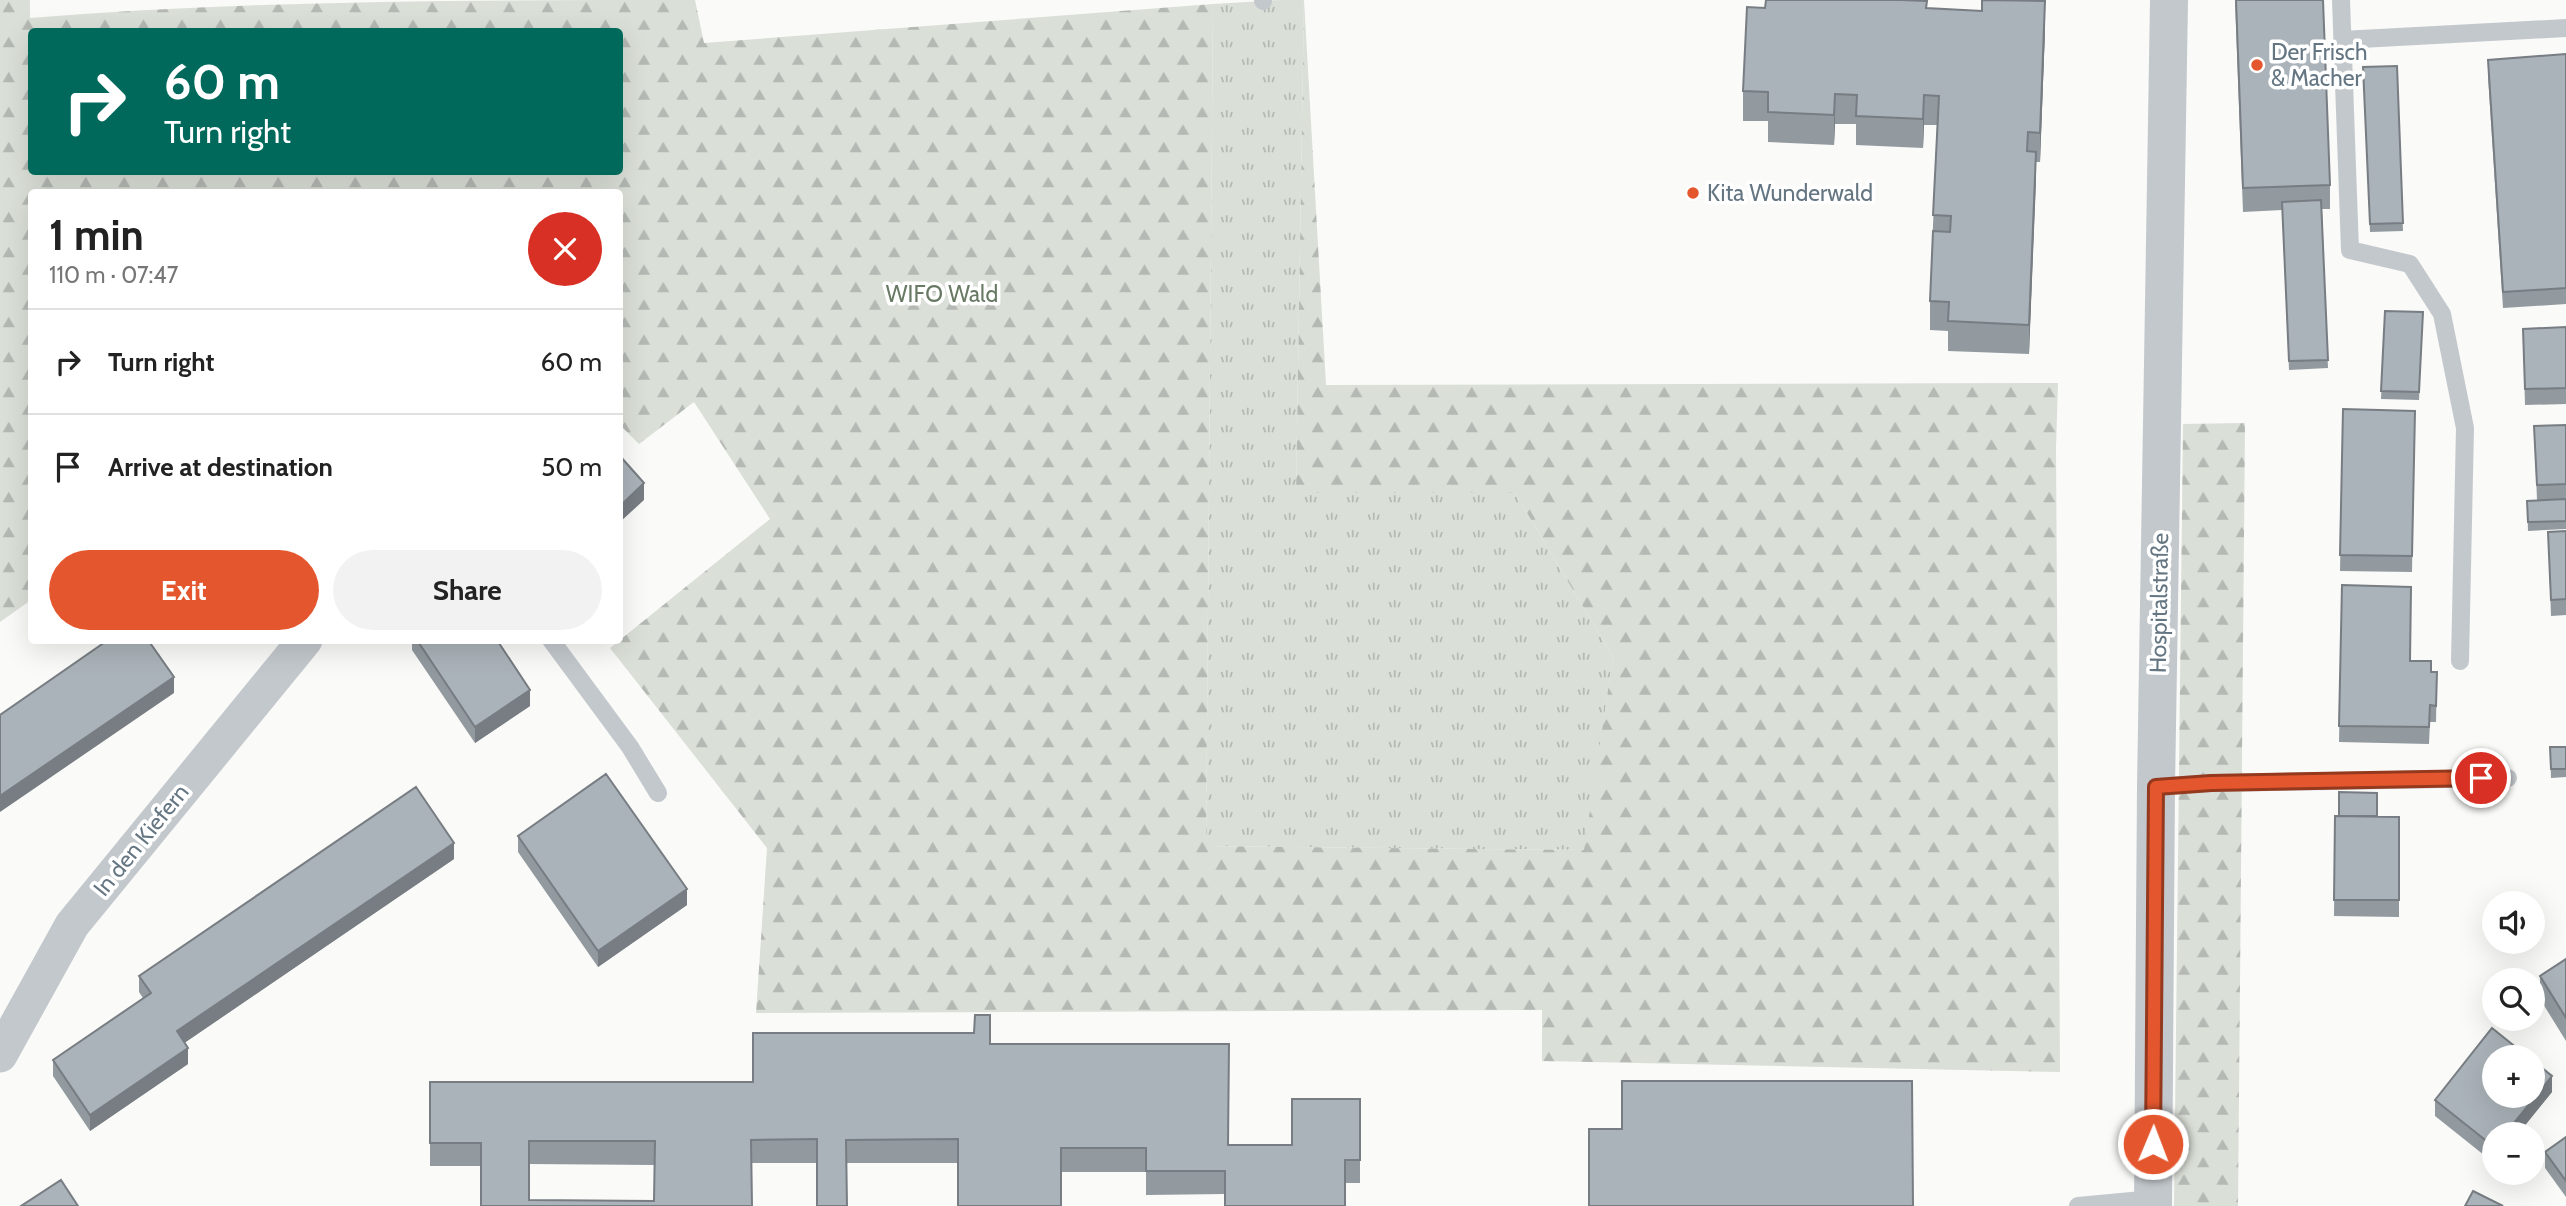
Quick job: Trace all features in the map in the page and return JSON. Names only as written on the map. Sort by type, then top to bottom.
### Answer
[{"type":"street","name":"Hospitalstraße","points":[[2153,1203],[2156,787],[2169,0]]},
{"type":"street","name":"In den Kiefern","points":[[0,1055],[72,925],[302,644]]},
{"type":"lane","points":[[2341,0],[2350,250],[2410,264],[2442,314],[2465,428],[2460,661]]},
{"type":"lane","points":[[2342,40],[2566,27]]},
{"type":"lane","points":[[554,644],[630,747],[658,793]]},
{"type":"lane","points":[[2156,787],[2211,783],[2508,778]]},
{"type":"lane","points":[[2078,1206],[2153,1203]]},
{"type":"green space","name":"WIFO Wald","points":[[0,0],[30,0],[30,18],[280,4],[695,0],[704,43],[1213,4],[1206,846],[1584,850],[1613,657],[1515,493],[1296,493],[1304,0],[1326,385],[2058,383],[2056,448],[2060,1072],[1542,1061],[1542,1010],[756,1013],[767,848],[610,648],[615,644],[623,644],[623,638],[770,519],[694,402],[639,444],[623,428],[623,189],[28,189],[28,602],[0,622]]},
{"type":"green space","points":[[1304,0],[1296,493],[1515,493],[1613,657],[1585,850],[1206,846],[1213,4]]},
{"type":"green space","points":[[2245,423],[2238,1206],[2174,1206],[2183,424]]},
{"type":"building","points":[[1766,0],[1927,1],[1926,8],[1982,11],[1982,0],[2045,1],[2040,133],[2028,132],[2027,151],[2036,152],[2029,325],[1948,321],[1949,302],[1930,301],[1933,231],[1950,232],[1951,216],[1933,215],[1939,96],[1924,95],[1923,119],[1856,116],[1857,95],[1835,94],[1834,115],[1768,112],[1768,92],[1743,91],[1747,7],[1765,8]]},
{"type":"building","points":[[2236,0],[2323,0],[2330,185],[2243,188]]},
{"type":"building","points":[[2566,54],[2566,288],[2503,292],[2488,60]]},
{"type":"building","points":[[2397,66],[2403,223],[2370,224],[2363,67]]},
{"type":"building","points":[[2321,200],[2328,360],[2289,361],[2282,202]]},
{"type":"building","points":[[2385,311],[2423,312],[2419,392],[2381,391]]},
{"type":"building","points":[[2566,327],[2566,388],[2525,389],[2523,329]]},
{"type":"building","points":[[2343,409],[2415,411],[2412,556],[2340,555]]},
{"type":"building","points":[[2566,425],[2566,484],[2537,485],[2534,426]]},
{"type":"building","points":[[623,459],[644,483],[623,503]]},
{"type":"building","points":[[2566,499],[2566,521],[2528,522],[2527,501]]},
{"type":"building","points":[[2566,531],[2566,599],[2551,600],[2548,532]]},
{"type":"building","points":[[2342,585],[2411,587],[2410,661],[2431,661],[2431,672],[2437,672],[2436,706],[2430,705],[2429,727],[2339,726]]},
{"type":"building","points":[[102,644],[151,644],[174,677],[0,796],[0,715]]},
{"type":"building","points":[[420,644],[500,644],[530,690],[475,727]]},
{"type":"building","points":[[2550,747],[2566,747],[2566,769],[2551,769]]},
{"type":"building","points":[[606,774],[687,889],[598,951],[518,836]]},
{"type":"building","points":[[416,787],[454,843],[177,1031],[188,1048],[90,1115],[53,1060],[151,993],[139,976]]},
{"type":"building","points":[[2339,792],[2377,793],[2377,816],[2339,816]]},
{"type":"building","points":[[2335,816],[2399,817],[2399,900],[2334,900]]},
{"type":"building","points":[[2566,959],[2566,1018],[2545,984],[2545,973]]},
{"type":"building","points":[[975,1015],[990,1015],[990,1044],[1229,1044],[1228,1145],[1292,1145],[1292,1099],[1360,1099],[1360,1160],[1345,1160],[1345,1206],[1225,1206],[1225,1171],[1146,1171],[1146,1148],[1061,1148],[1061,1206],[958,1206],[958,1139],[846,1140],[847,1206],[817,1206],[817,1139],[751,1140],[752,1206],[481,1206],[481,1143],[430,1143],[430,1082],[753,1082],[753,1033],[974,1033]],"holes":[[[529,1141],[655,1141],[654,1201],[529,1200]]]},
{"type":"building","points":[[2490,1031],[2496,1031],[2513,1045],[2482,1045],[2482,1108],[2526,1108],[2515,1122],[2482,1122],[2482,1137],[2435,1100]]},
{"type":"building","points":[[2545,1070],[2552,1076],[2545,1085]]},
{"type":"building","points":[[1622,1081],[1912,1081],[1913,1206],[1589,1206],[1589,1129],[1622,1129]]},
{"type":"building","points":[[2566,1137],[2566,1181],[2545,1152]]},
{"type":"building","points":[[61,1180],[78,1206],[21,1206]]},
{"type":"building","points":[[2473,1191],[2503,1206],[2465,1206]]},
{"type":"place","name":"Der Frisch & Macher","points":[[2257,65]]},
{"type":"place","name":"Kita Wunderwald","points":[[1693,193]]},
{"type":"route","points":[[2153,1144],[2156,787],[2211,783],[2481,778]]}]
